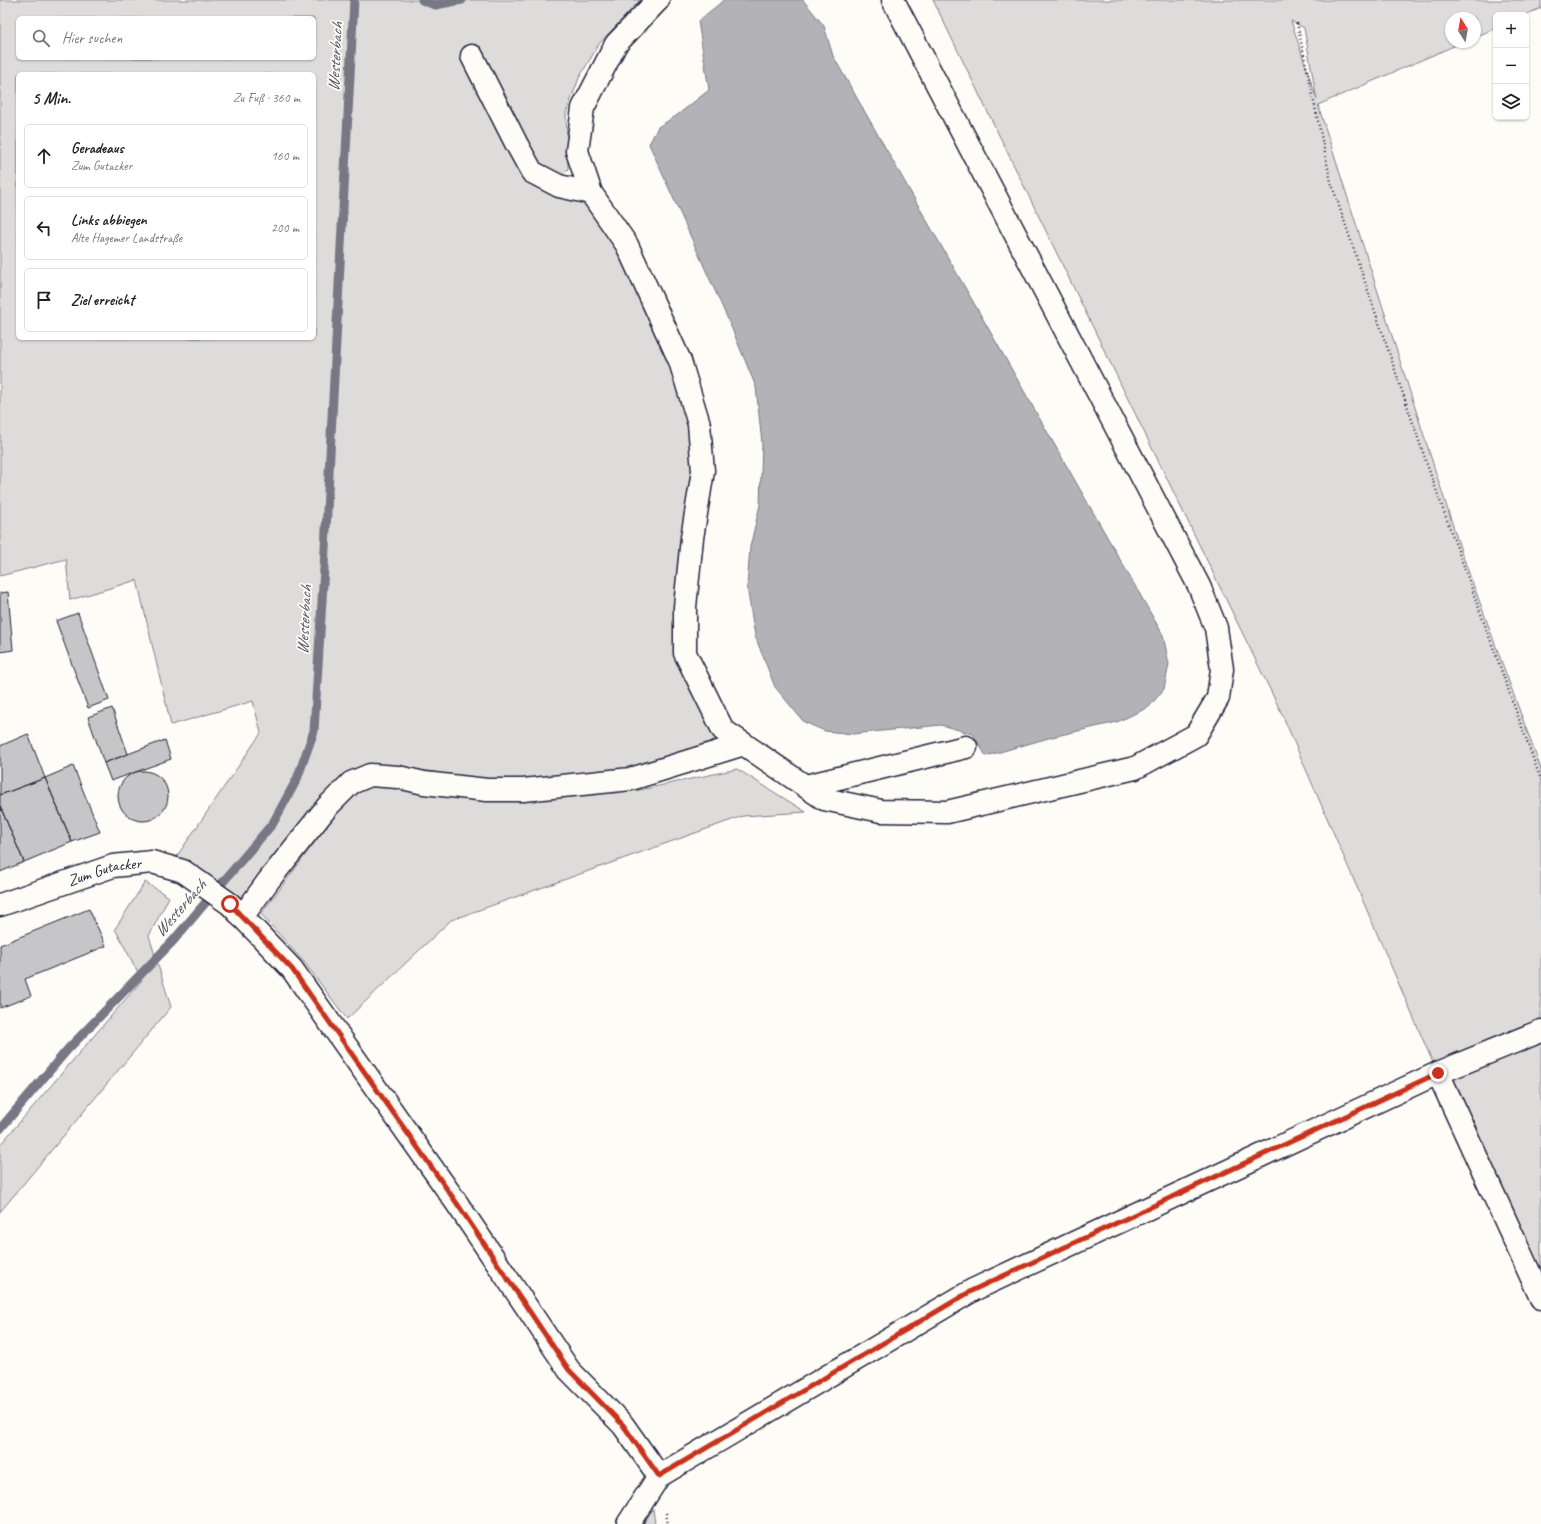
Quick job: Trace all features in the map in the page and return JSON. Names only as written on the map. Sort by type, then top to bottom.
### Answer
[{"type":"street","points":[[658,0],[616,44],[583,108],[577,151],[591,193],[627,245],[680,361],[700,424],[703,471],[692,538],[684,607],[685,653],[723,730],[824,799],[881,811],[947,812],[1135,768],[1196,735],[1218,698],[1222,669],[1216,628],[1199,586],[893,0]]},
{"type":"street","points":[[472,56],[532,172],[559,186],[591,193]]},
{"type":"street","points":[[236,911],[269,880],[327,807],[351,783],[370,775],[398,777],[424,783],[487,790],[523,790],[631,779],[744,744]]},
{"type":"street","points":[[806,786],[966,747]]},
{"type":"street","name":"Zum Gutacker","points":[[0,905],[113,866],[152,862],[183,871],[236,911],[292,969],[456,1202],[569,1370],[623,1425],[659,1476]]},
{"type":"street","points":[[628,1524],[659,1476],[973,1290],[1438,1073],[1541,1031]]},
{"type":"street","points":[[1438,1073],[1541,1298]]},
{"type":"path","points":[[1297,23],[1331,182],[1427,466],[1541,780]]},
{"type":"shaded area","points":[[0,0],[640,0],[599,44],[579,78],[566,113],[568,169],[560,177],[546,174],[531,157],[521,130],[507,140],[527,175],[553,188],[586,199],[623,249],[675,363],[695,425],[697,469],[688,528],[681,601],[679,652],[723,743],[634,767],[548,781],[495,781],[405,768],[369,768],[346,777],[322,801],[242,904],[177,856],[261,733],[253,701],[171,725],[137,580],[70,600],[66,559],[0,576]]},
{"type":"shaded area","points":[[724,0],[803,0],[824,26],[833,56],[1163,635],[1169,664],[1164,689],[1149,707],[1117,722],[1052,737],[986,756],[973,734],[941,725],[853,734],[825,731],[804,722],[775,687],[755,636],[747,587],[750,547],[760,505],[762,443],[756,387],[730,324],[649,144],[658,127],[676,116],[709,90],[698,21]]},
{"type":"shaded area","points":[[933,0],[1541,0],[1541,8],[1529,13],[1529,12],[1493,12],[1493,29],[1481,34],[1481,12],[1445,12],[1445,48],[1449,48],[1318,105],[1461,551],[1541,769],[1541,1296],[1437,1072],[1282,714]],"holes":[[[1291,21],[1304,28],[1317,100]]]},
{"type":"shaded area","points":[[737,769],[806,812],[743,816],[451,920],[347,1019],[304,962],[261,914],[342,806],[362,786],[374,786],[448,796],[521,798],[640,790]]},
{"type":"shaded area","points":[[145,882],[169,897],[149,936],[171,1007],[0,1212],[0,1145],[142,980],[115,929]]},
{"type":"shaded area","points":[[653,1509],[655,1524],[643,1524]]},
{"type":"building","points":[[8,592],[13,650],[0,652],[0,593]]},
{"type":"building","points":[[78,613],[109,700],[88,708],[56,621]]},
{"type":"building","points":[[112,708],[128,754],[104,763],[88,717]]},
{"type":"building","points":[[28,734],[45,778],[0,795],[0,746]]},
{"type":"building","points":[[165,740],[171,759],[111,781],[104,763]]},
{"type":"building","points":[[73,766],[100,832],[72,842],[45,778]]},
{"type":"building","points":[[143,771],[153,773],[161,778],[166,786],[168,796],[166,806],[161,814],[153,819],[143,821],[133,819],[125,814],[120,806],[118,796],[120,786],[125,778],[133,773]]},
{"type":"building","points":[[45,778],[72,842],[24,862],[0,806],[0,795]]},
{"type":"building","points":[[0,806],[24,862],[0,872]]},
{"type":"building","points":[[89,909],[106,946],[25,979],[31,996],[0,1008],[0,945]]},
{"type":"waterway","name":"Westerbach","points":[[0,1129],[68,1049],[173,941],[273,823],[297,779],[314,731],[354,0]]},
{"type":"waterway","points":[[422,0],[435,5],[462,0]]},
{"type":"route","points":[[230,904],[292,969],[456,1202],[569,1370],[623,1425],[659,1476],[973,1290],[1438,1073]]}]
